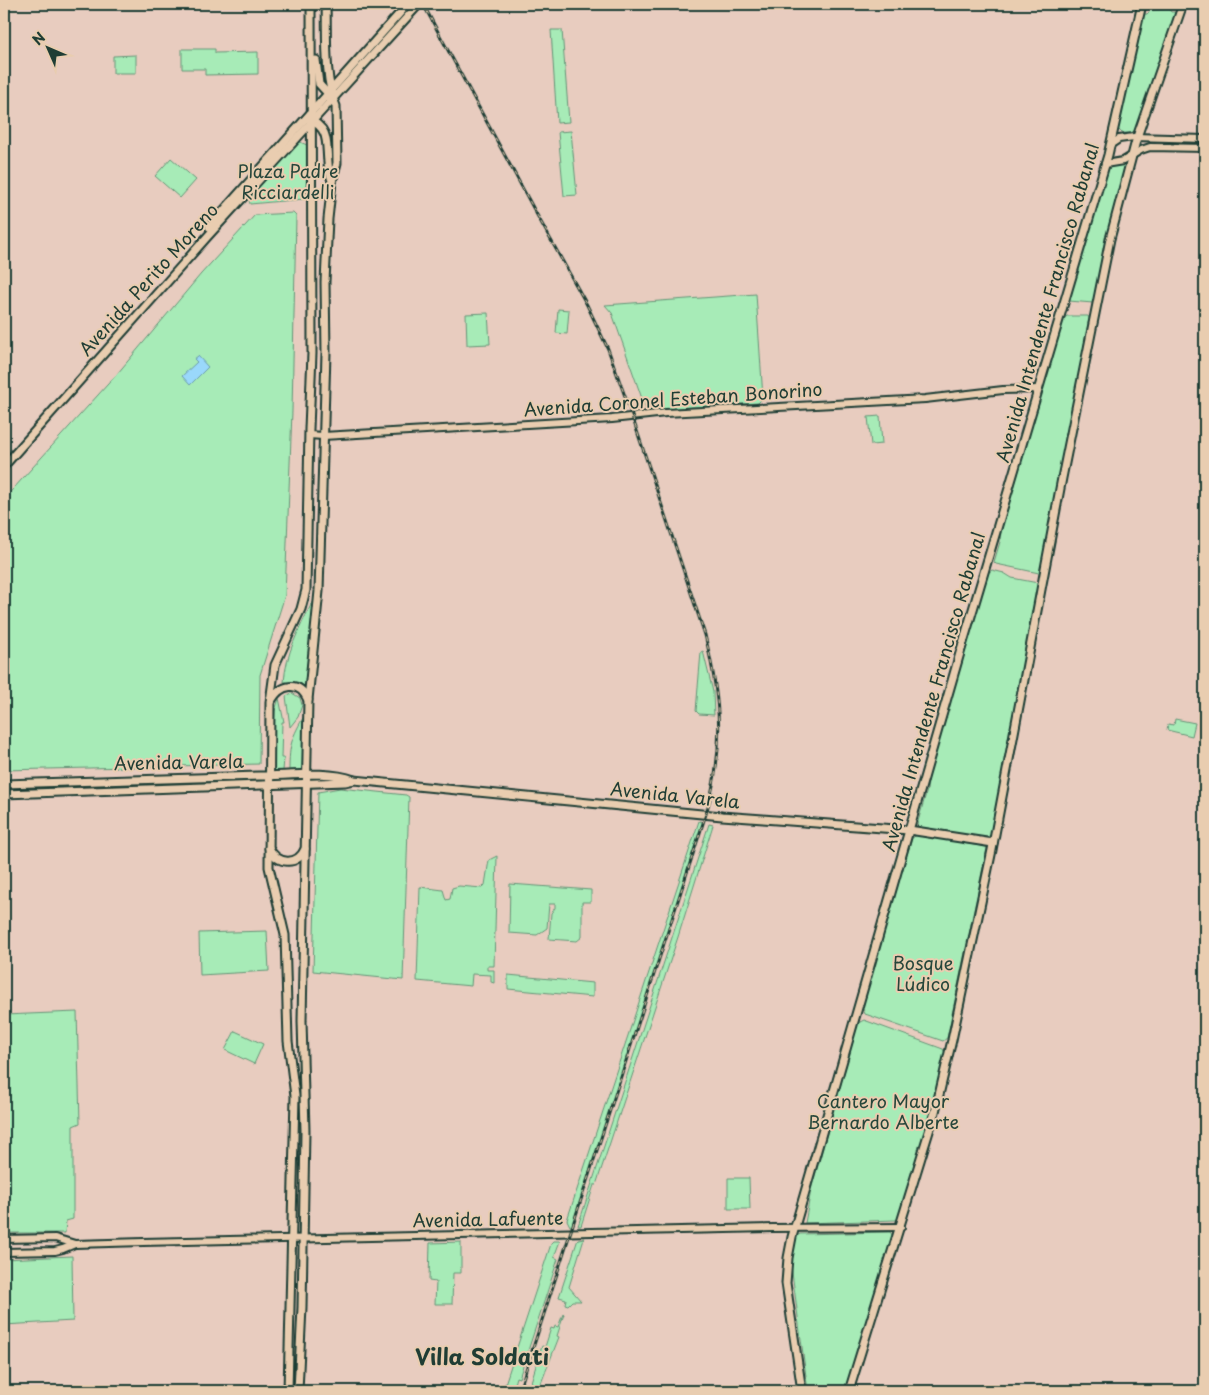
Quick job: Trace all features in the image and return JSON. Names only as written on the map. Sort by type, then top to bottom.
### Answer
[{"type":"main road","points":[[288,1391],[295,1092],[288,1041],[285,935],[270,874],[268,846],[270,702],[272,674],[301,609],[306,590],[312,360],[309,119],[312,112],[311,4]]},
{"type":"main road","points":[[326,4],[330,94]]},
{"type":"main road","name":"Avenida Perito Moreno","points":[[4,466],[408,4]]},
{"type":"main road","name":"Avenida Perito Moreno","points":[[312,112],[419,4]]},
{"type":"main road","name":"Avenida Intendente Francisco Rabanal","points":[[802,1391],[786,1283],[788,1258],[795,1229],[909,830],[1105,164],[1142,4]]},
{"type":"main road","points":[[849,1391],[935,1112],[993,843],[1110,239],[1137,137],[1183,4]]},
{"type":"main road","points":[[298,1391],[306,1121],[302,1021],[308,700],[319,591],[328,219],[332,182],[337,163],[336,106],[330,94],[319,84],[316,74],[316,56],[311,48]]},
{"type":"main road","points":[[309,119],[319,126],[327,139],[328,164],[332,182]]},
{"type":"main road","name":"Avenida Perito Moreno","points":[[4,459],[309,119]]},
{"type":"main road","points":[[991,567],[998,543],[998,528]]},
{"type":"main road","points":[[270,702],[274,695],[282,688],[292,687],[300,690],[308,700]]},
{"type":"main road","name":"Avenida Varela","points":[[4,784],[269,776],[345,782],[354,780],[730,816],[909,830],[993,843]]},
{"type":"main road","name":"Avenida Varela","points":[[4,794],[269,785],[307,779]]},
{"type":"main road","points":[[73,781],[73,791]]},
{"type":"main road","points":[[268,846],[273,855],[286,862],[297,859],[302,855],[306,844]]},
{"type":"street","points":[[1110,146],[1119,139],[1137,137],[1205,139]]},
{"type":"street","points":[[1105,164],[1123,161],[1150,147],[1205,148]]},
{"type":"street","name":"Avenida Coronel Esteban Bonorino","points":[[309,435],[323,436],[926,399],[1003,390],[1039,389]]},
{"type":"street","name":"Avenida Lafuente","points":[[4,1239],[55,1238],[75,1244],[773,1228],[901,1227]]},
{"type":"street","name":"Avenida Lafuente","points":[[4,1252],[55,1250],[75,1244]]},
{"type":"green space","points":[[1169,9],[1171,12],[1176,12],[1138,128],[1131,133],[1122,133],[1117,128],[1142,14],[1147,14],[1151,10]]},
{"type":"green space","points":[[551,30],[562,30],[569,122],[557,123]]},
{"type":"green space","points":[[182,49],[215,49],[215,53],[258,52],[258,74],[205,75],[205,69],[182,69]]},
{"type":"green space","points":[[136,55],[136,73],[113,73],[113,56]]},
{"type":"green space","points":[[571,131],[577,195],[564,196],[558,132]]},
{"type":"green space","name":"Plaza Padre Ricciardelli","points":[[300,142],[307,145],[306,196],[304,199],[250,204],[249,199],[296,143]]},
{"type":"green space","points":[[171,158],[196,180],[180,198],[155,176]]},
{"type":"green space","points":[[1124,163],[1126,165],[1093,303],[1069,301],[1108,167],[1111,164]]},
{"type":"green space","points":[[293,213],[296,216],[292,411],[285,595],[260,675],[259,764],[4,770],[4,499],[117,374],[201,274],[255,215]]},
{"type":"green space","points":[[756,294],[763,398],[758,403],[646,410],[612,313],[605,305]]},
{"type":"green space","points":[[558,309],[569,310],[567,334],[556,333]]},
{"type":"green space","points":[[488,313],[490,344],[467,345],[466,314]]},
{"type":"green space","points":[[1067,316],[1088,316],[1089,318],[1042,569],[1039,573],[994,562],[1001,531],[1064,318]]},
{"type":"green space","points":[[880,416],[882,444],[871,445],[868,417]]},
{"type":"green space","points":[[992,570],[1004,573],[1012,578],[1038,583],[1039,585],[992,834],[986,838],[919,828],[917,825],[927,790],[929,775],[988,573]]},
{"type":"green space","points":[[312,603],[314,603],[305,685],[284,682],[290,651]]},
{"type":"green space","points":[[703,651],[713,692],[714,715],[699,714],[696,711],[701,652]]},
{"type":"green space","points":[[292,693],[300,698],[302,705],[298,717],[290,727],[286,696]]},
{"type":"green space","points":[[279,698],[284,722],[282,722],[281,758],[284,758],[283,771],[272,771],[275,711]]},
{"type":"green space","points":[[305,714],[302,771],[289,771],[292,741]]},
{"type":"green space","points":[[1175,719],[1195,723],[1192,736],[1167,730],[1168,724],[1174,725]]},
{"type":"green space","points":[[340,788],[406,795],[409,797],[403,980],[313,971],[318,792]]},
{"type":"green space","points":[[699,821],[703,822],[572,1226],[570,1226],[567,1220]]},
{"type":"green space","points":[[709,824],[713,825],[678,937],[596,1185],[594,1185],[581,1226],[578,1226]]},
{"type":"green space","name":"Bosque Lúdico","points":[[917,835],[987,848],[947,1038],[943,1041],[865,1014],[862,1006],[912,838]]},
{"type":"green space","points":[[497,856],[494,966],[487,966],[487,970],[494,970],[494,983],[491,982],[491,975],[472,974],[471,986],[417,981],[420,887],[443,890],[446,900],[450,899],[452,888],[459,886],[482,888],[485,885],[489,860]]},
{"type":"green space","points":[[510,884],[591,890],[591,902],[582,902],[582,937],[577,941],[549,939],[551,913],[555,908],[555,904],[549,904],[547,928],[537,935],[509,933]]},
{"type":"green space","points":[[267,931],[269,971],[200,975],[199,933]]},
{"type":"green space","points":[[508,975],[593,983],[593,997],[508,989]]},
{"type":"green space","points":[[77,1012],[80,1123],[73,1126],[73,1219],[66,1221],[65,1233],[4,1233],[4,1015]]},
{"type":"green space","name":"Cantero Mayor Bernardo Alberte","points":[[864,1020],[943,1049],[945,1053],[928,1137],[899,1218],[896,1220],[805,1223],[811,1190],[858,1023]]},
{"type":"green space","points":[[235,1031],[263,1044],[254,1064],[225,1050]]},
{"type":"green space","points":[[728,1178],[749,1178],[750,1209],[728,1209]]},
{"type":"green space","points":[[890,1232],[893,1236],[845,1390],[808,1391],[791,1265],[796,1236],[800,1234]]},
{"type":"green space","points":[[584,1238],[569,1287],[581,1301],[572,1301],[568,1305],[565,1304],[566,1299],[559,1297],[578,1239]]},
{"type":"green space","points":[[554,1241],[560,1241],[554,1257],[558,1259],[519,1378],[516,1377],[512,1391],[497,1391],[497,1386],[504,1387],[551,1244]]},
{"type":"green space","points":[[461,1242],[461,1273],[453,1273],[452,1304],[435,1304],[436,1282],[429,1281],[430,1243]]},
{"type":"green space","points":[[72,1256],[73,1321],[4,1325],[4,1259]]},
{"type":"green space","points":[[563,1314],[557,1336],[559,1337],[538,1391],[531,1391],[533,1383],[531,1382],[542,1346],[545,1347],[551,1328],[558,1327]]},
{"type":"water","points":[[198,356],[208,367],[190,385],[182,376],[197,362],[194,359]]},
{"type":"railway","points":[[423,4],[587,305],[608,349],[705,635],[715,682],[719,724],[716,767],[706,814],[519,1391]]},
{"type":"district","name":"Villa Soldati","points":[[482,1357]]}]
